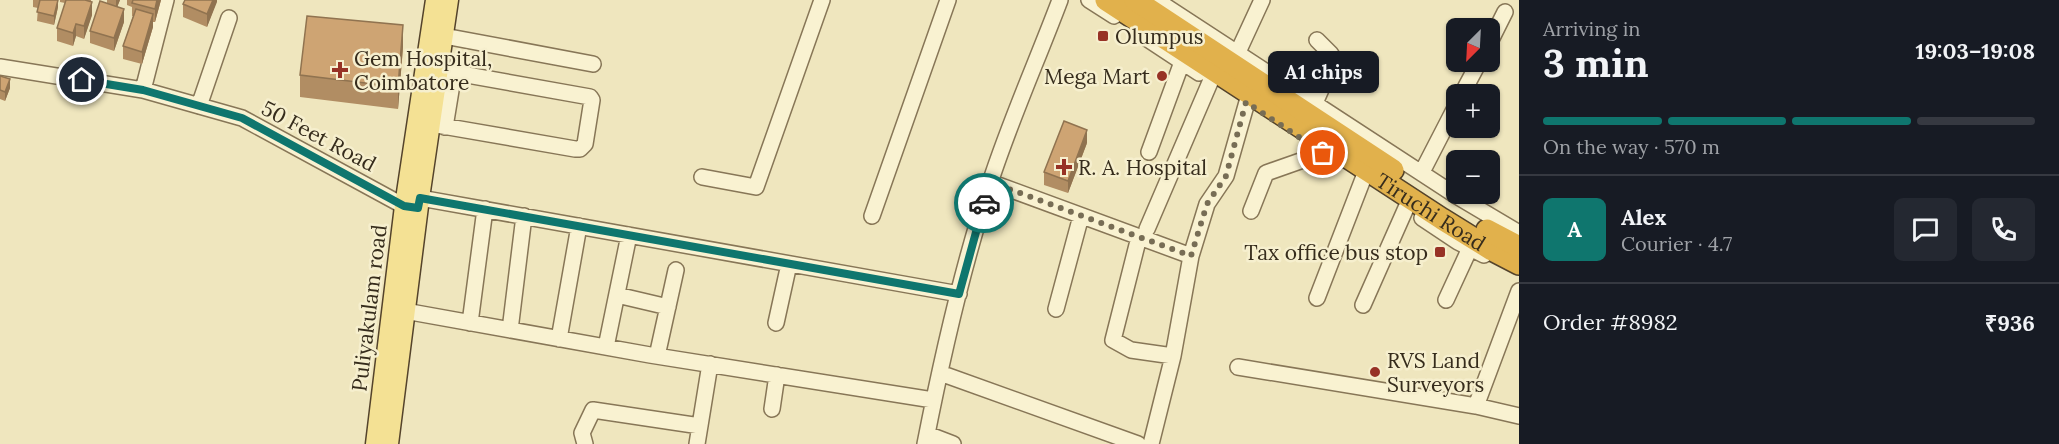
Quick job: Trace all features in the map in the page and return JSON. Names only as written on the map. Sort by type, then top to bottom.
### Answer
[{"type":"highway","name":"Tiruchi Road","points":[[1106,0],[1442,219],[1519,264]]},
{"type":"highway","name":"Tiruchi Road","points":[[1135,0],[1448,206],[1519,248]]},
{"type":"main road","name":"Puliyakulam road","points":[[375,444],[412,202],[435,0]]},
{"type":"main road","name":"Puliyakulam road","points":[[389,444],[405,311],[412,202],[438,125],[446,71],[444,36],[449,0]]},
{"type":"street","points":[[143,90],[166,0]]},
{"type":"street","points":[[702,177],[756,187],[822,0]]},
{"type":"street","points":[[872,216],[948,0]]},
{"type":"street","points":[[953,444],[926,439],[933,400],[990,182],[1060,0]]},
{"type":"street","points":[[1089,0],[1406,208],[1470,248],[1519,273]]},
{"type":"street","points":[[1156,0],[1455,195],[1519,232]]},
{"type":"street","points":[[1238,52],[1262,0]]},
{"type":"street","points":[[1500,22],[1505,12]]},
{"type":"street","points":[[199,106],[229,18]]},
{"type":"street","points":[[444,36],[593,64]]},
{"type":"street","points":[[1315,103],[1330,69],[1331,54],[1317,40]]},
{"type":"street","points":[[1149,152],[1182,62]]},
{"type":"street","name":"50 Feet Road","points":[[0,67],[143,90],[242,118],[412,202],[485,209],[959,294]]},
{"type":"street","points":[[438,125],[580,149],[585,144],[592,100],[590,97],[446,71]]},
{"type":"street","points":[[1173,357],[1131,350],[1113,340],[1143,233],[1211,80]]},
{"type":"street","points":[[1151,444],[1173,357],[1191,256],[1207,204],[1226,176],[1246,102]]},
{"type":"street","points":[[1422,172],[1446,125]]},
{"type":"street","points":[[1251,211],[1266,173],[1323,153]]},
{"type":"street","points":[[1317,298],[1363,179]]},
{"type":"street","points":[[990,182],[1081,216],[1143,233],[1191,256]]},
{"type":"street","points":[[1363,305],[1406,208]]},
{"type":"street","points":[[470,322],[485,209]]},
{"type":"street","points":[[510,330],[524,216]]},
{"type":"street","points":[[1056,309],[1081,216]]},
{"type":"street","points":[[559,339],[579,226]]},
{"type":"street","points":[[606,347],[629,235]]},
{"type":"street","points":[[1446,300],[1470,248]]},
{"type":"street","points":[[776,323],[789,264]]},
{"type":"street","points":[[657,356],[676,270]]},
{"type":"street","points":[[1476,406],[1519,291]]},
{"type":"street","points":[[617,295],[668,307]]},
{"type":"street","points":[[405,311],[657,356],[933,400]]},
{"type":"street","points":[[697,444],[710,364]]},
{"type":"street","points":[[1238,367],[1476,406],[1519,416]]},
{"type":"street","points":[[940,373],[1138,444]]},
{"type":"street","points":[[772,410],[777,375]]},
{"type":"street","points":[[585,444],[582,433],[593,410],[700,426]]},
{"type":"building","points":[[40,0],[58,0],[54,16],[37,12]]},
{"type":"building","points":[[66,0],[92,2],[84,26],[76,24],[73,33],[57,28]]},
{"type":"building","points":[[133,0],[157,0],[155,9],[132,3]]},
{"type":"building","points":[[185,0],[213,0],[207,14],[183,4]]},
{"type":"building","points":[[100,1],[124,9],[114,38],[90,31]]},
{"type":"building","points":[[136,9],[153,14],[142,52],[123,46]]},
{"type":"building","points":[[307,16],[403,25],[398,87],[300,75]]},
{"type":"building","points":[[0,76],[10,79],[5,92],[0,90]]},
{"type":"building","points":[[1064,121],[1087,130],[1068,181],[1044,172]]},
{"type":"way so far","points":[[984,203],[990,182],[1191,256],[1207,204],[1226,176],[1246,102],[1323,153]]},
{"type":"place","name":"Olumpus","points":[[1103,36]]},
{"type":"place","name":"Gem Hospital, Coimbatore","points":[[340,70]]},
{"type":"place","name":"Mega Mart","points":[[1162,76]]},
{"type":"place","name":"A1 chips","points":[[1323,153]]},
{"type":"place","name":"R. A. Hospital","points":[[1064,167]]},
{"type":"place","name":"Tax office bus stop","points":[[1440,252]]},
{"type":"place","name":"RVS Land Surveyors","points":[[1375,372]]},
{"type":"route","points":[[82,80],[143,90],[242,118],[404,206],[418,208],[420,198],[959,294],[984,203]]}]
